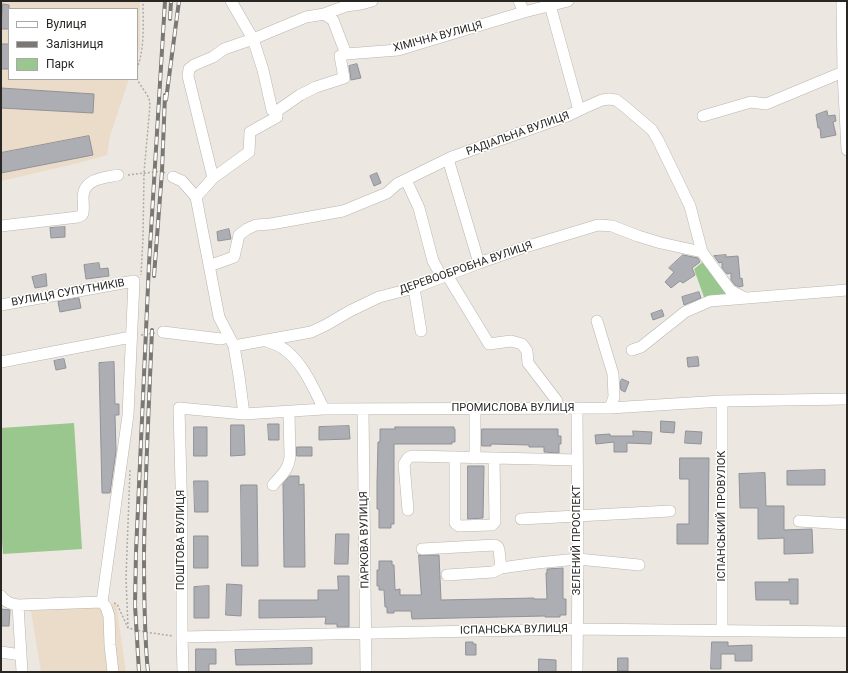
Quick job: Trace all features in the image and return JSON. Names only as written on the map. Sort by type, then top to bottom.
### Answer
[{"type":"street","points":[[231,1],[253,39],[263,70],[272,110],[277,111]]},
{"type":"street","points":[[213,178],[188,76],[189,69],[194,65],[213,57],[224,49],[253,39],[306,17],[324,14],[346,6],[372,1]]},
{"type":"street","points":[[519,1],[524,12]]},
{"type":"street","name":"ХІМІЧНА ВУЛИЦЯ","points":[[346,54],[398,50],[524,12],[568,1]]},
{"type":"street","points":[[842,1],[843,72],[847,150]]},
{"type":"street","points":[[550,5],[579,110]]},
{"type":"street","points":[[277,111],[300,95],[316,87],[344,78],[340,56],[346,54],[333,20],[324,14]]},
{"type":"street","points":[[703,116],[751,102],[766,104],[843,72]]},
{"type":"street","name":"РАДІАЛЬНА ВУЛИЦЯ","points":[[209,266],[234,257],[239,235],[256,225],[271,224],[343,210],[387,193],[397,184],[448,159],[567,116],[602,100],[610,99],[616,100],[652,130],[690,206],[702,252],[730,290],[745,298]]},
{"type":"street","points":[[196,197],[213,178],[249,152],[250,132],[277,117],[277,111]]},
{"type":"street","points":[[448,159],[479,263]]},
{"type":"street","points":[[1,226],[78,217],[83,213],[83,196],[88,185],[96,179],[118,175]]},
{"type":"street","points":[[173,177],[182,181],[196,197],[219,317],[231,342],[244,414]]},
{"type":"street","points":[[406,180],[419,208],[433,261],[445,276],[489,344],[511,341],[522,344],[527,351],[528,363],[557,401],[556,408]]},
{"type":"street","name":"ДЕРЕВООБРОБНА ВУЛИЦЯ","points":[[163,332],[220,339],[231,342],[266,341],[311,332],[379,297],[414,288],[522,248],[598,225],[612,226],[661,243],[702,252]]},
{"type":"street","name":"ВУЛИЦЯ СУПУТНИКІВ","points":[[1,305],[134,281],[131,337]]},
{"type":"street","points":[[414,288],[421,331]]},
{"type":"street","points":[[632,350],[641,347],[685,312],[710,301],[847,290]]},
{"type":"street","points":[[597,321],[612,374],[614,397],[610,408]]},
{"type":"street","points":[[1,362],[131,337],[128,415],[102,601],[109,616],[113,672]]},
{"type":"street","points":[[266,341],[283,348],[299,364],[310,381],[324,409]]},
{"type":"street","name":"ПРОМИСЛОВА ВУЛИЦЯ","points":[[178,408],[244,414],[324,409],[610,408],[722,401],[847,399]]},
{"type":"street","name":"ІСПАНСЬКИЙ ПРОВУЛОК","points":[[722,401],[722,631]]},
{"type":"street","name":"ПОШТОВА ВУЛИЦЯ","points":[[178,408],[182,521],[183,672]]},
{"type":"street","points":[[475,408],[475,458]]},
{"type":"street","name":"ЗЕЛЕНИЙ ПРОСПЕКТ","points":[[576,672],[578,559],[577,408]]},
{"type":"street","name":"ПАРКОВА ВУЛИЦЯ","points":[[362,409],[366,672]]},
{"type":"street","points":[[274,485],[288,468],[289,464],[289,412]]},
{"type":"street","points":[[408,510],[404,464],[408,458],[412,456],[577,460]]},
{"type":"street","points":[[455,457],[455,524],[459,526],[492,525],[495,522],[494,458]]},
{"type":"street","points":[[521,519],[670,511]]},
{"type":"street","points":[[799,521],[847,524]]},
{"type":"street","points":[[422,549],[495,545],[499,550],[501,568]]},
{"type":"street","points":[[447,575],[493,572],[501,568],[578,559],[640,565]]},
{"type":"street","points":[[1,596],[10,604],[18,606],[102,601]]},
{"type":"street","points":[[18,606],[22,672]]},
{"type":"street","name":"ІСПАНСЬКА ВУЛИЦЯ","points":[[182,637],[576,629],[847,632]]},
{"type":"street","points":[[1,652],[21,655]]},
{"type":"path","points":[[138,66],[141,59],[142,48],[143,1]]},
{"type":"path","points":[[118,175],[162,171],[173,177]]},
{"type":"path","points":[[131,337],[163,332]]},
{"type":"path","points":[[102,601],[117,604],[128,628],[182,637]]},
{"type":"shaded area","points":[[1,1],[140,1],[140,49],[138,54],[138,8],[8,8],[8,80],[129,80],[110,136],[107,155],[1,181]]},
{"type":"shaded area","points":[[116,604],[126,672],[41,672],[31,611]]},
{"type":"green space","points":[[704,261],[726,294],[705,300],[694,269]]},
{"type":"green space","points":[[74,423],[82,549],[3,554],[1,528],[1,428]]},
{"type":"building","points":[[3,4],[9,5],[9,8],[8,29],[2,29]]},
{"type":"building","points":[[1,44],[8,44],[8,69],[1,69]]},
{"type":"building","points":[[357,64],[361,78],[351,80],[349,66]]},
{"type":"building","points":[[1,88],[94,94],[93,113],[1,108]]},
{"type":"building","points":[[827,111],[828,116],[835,115],[836,121],[833,122],[836,135],[821,138],[816,115]]},
{"type":"building","points":[[89,136],[93,155],[1,173],[1,153]]},
{"type":"building","points":[[377,173],[381,183],[374,186],[370,176]]},
{"type":"building","points":[[65,227],[65,237],[51,238],[50,228]]},
{"type":"building","points":[[229,229],[231,239],[218,241],[217,232]]},
{"type":"building","points":[[683,255],[698,258],[700,262],[692,268],[695,275],[683,283],[680,281],[671,288],[665,282],[674,272],[669,268]]},
{"type":"building","points":[[726,255],[726,257],[738,256],[740,279],[742,278],[743,286],[739,287],[735,285],[731,280],[731,273],[727,274],[722,268],[722,262],[719,263],[714,256]]},
{"type":"building","points":[[99,263],[100,269],[108,268],[109,276],[86,279],[84,265]]},
{"type":"building","points":[[46,274],[47,286],[35,288],[32,277]]},
{"type":"building","points":[[699,292],[701,298],[684,305],[682,297]]},
{"type":"building","points":[[79,298],[81,308],[60,312],[58,302]]},
{"type":"building","points":[[662,310],[664,316],[653,320],[651,314]]},
{"type":"building","points":[[698,357],[699,366],[688,367],[687,358]]},
{"type":"building","points":[[64,359],[66,368],[56,370],[54,361]]},
{"type":"building","points":[[114,362],[115,404],[119,404],[119,415],[115,415],[116,451],[110,493],[102,493],[99,363]]},
{"type":"building","points":[[622,379],[629,382],[625,392],[621,390],[620,383]]},
{"type":"building","points":[[661,421],[675,422],[674,433],[661,432]]},
{"type":"building","points":[[268,424],[279,424],[279,440],[269,440]]},
{"type":"building","points":[[231,425],[244,425],[245,455],[231,456]]},
{"type":"building","points":[[349,426],[350,439],[319,440],[319,427]]},
{"type":"building","points":[[194,427],[207,427],[207,456],[194,456]]},
{"type":"building","points":[[395,427],[454,427],[455,442],[452,442],[452,444],[394,444],[394,524],[391,524],[391,528],[379,528],[377,483],[378,442],[380,442],[380,429],[395,429]]},
{"type":"building","points":[[482,429],[558,429],[558,436],[561,436],[559,453],[544,452],[544,447],[529,447],[529,445],[491,444],[491,446],[482,446]]},
{"type":"building","points":[[633,431],[652,432],[651,444],[627,443],[627,452],[614,452],[614,442],[596,444],[595,435],[610,434],[610,436],[633,436]]},
{"type":"building","points":[[686,431],[702,432],[701,444],[685,443]]},
{"type":"building","points":[[297,447],[312,447],[312,456],[297,456]]},
{"type":"building","points":[[680,458],[709,458],[708,544],[677,544],[677,524],[689,524],[689,479],[680,479]]},
{"type":"building","points":[[468,466],[484,466],[483,518],[468,519]]},
{"type":"building","points":[[825,470],[825,485],[787,485],[787,471]]},
{"type":"building","points":[[765,473],[766,506],[784,506],[784,530],[812,529],[813,553],[784,554],[784,538],[758,539],[758,508],[740,508],[739,474]]},
{"type":"building","points":[[290,476],[299,476],[299,485],[304,484],[305,567],[284,567],[283,484]]},
{"type":"building","points":[[194,481],[208,481],[208,512],[195,512]]},
{"type":"building","points":[[241,485],[257,485],[258,566],[242,566]]},
{"type":"building","points":[[336,534],[349,534],[348,564],[335,564]]},
{"type":"building","points":[[194,536],[208,536],[208,568],[194,568]]},
{"type":"building","points":[[419,555],[439,555],[441,600],[547,599],[547,569],[563,568],[563,599],[566,599],[566,615],[560,615],[560,617],[545,616],[412,619],[411,611],[394,611],[394,613],[387,613],[387,607],[385,607],[384,590],[379,590],[379,586],[377,586],[377,570],[379,570],[379,561],[392,561],[392,565],[394,565],[395,590],[400,589],[400,595],[421,595]]},
{"type":"building","points":[[338,576],[349,576],[349,627],[337,627],[337,624],[325,624],[326,617],[259,618],[259,600],[318,600],[318,590],[338,590]]},
{"type":"building","points":[[789,579],[798,579],[798,604],[790,604],[790,600],[756,600],[755,582],[789,582]]},
{"type":"building","points":[[227,584],[242,585],[241,616],[226,615]]},
{"type":"building","points":[[209,586],[209,618],[194,618],[194,587]]},
{"type":"building","points":[[1,609],[10,610],[9,626],[1,626]]},
{"type":"building","points":[[466,642],[473,642],[473,644],[476,644],[476,655],[466,655]]},
{"type":"building","points":[[712,642],[728,642],[728,646],[752,645],[752,661],[735,661],[735,654],[721,654],[721,669],[711,669]]},
{"type":"building","points":[[312,648],[312,664],[236,665],[235,650]]},
{"type":"building","points":[[196,649],[216,649],[216,664],[209,664],[209,672],[196,672]]},
{"type":"building","points":[[618,658],[628,658],[628,671],[618,671]]},
{"type":"building","points":[[539,659],[556,660],[556,672],[539,672]]},
{"type":"railway","points":[[139,672],[135,605],[136,552],[149,264],[165,1]]},
{"type":"railway","points":[[170,19],[171,1]]},
{"type":"railway","points":[[166,100],[179,1]]},
{"type":"railway","points":[[154,276],[162,171],[165,95]]},
{"type":"railway","points":[[148,672],[144,598],[144,553],[152,330]]}]
